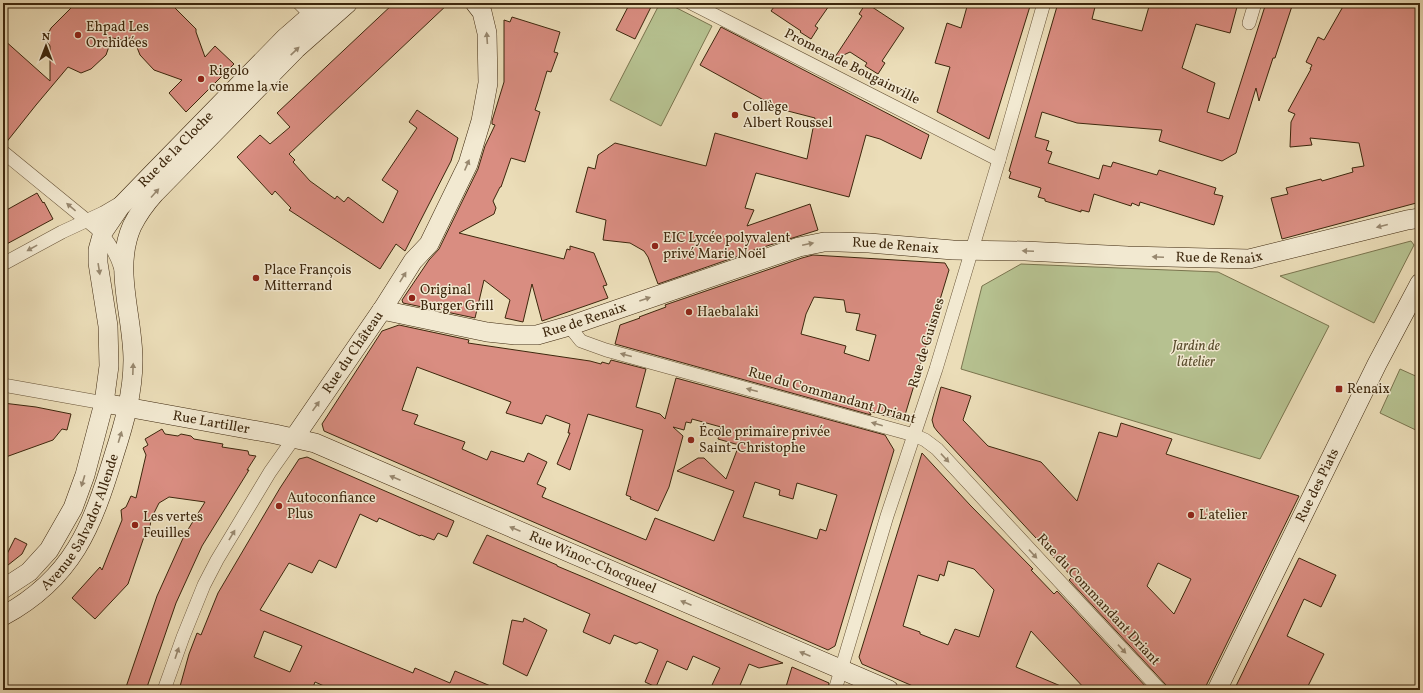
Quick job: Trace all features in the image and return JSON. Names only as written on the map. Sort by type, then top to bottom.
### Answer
[{"type":"street","name":"Rue de la Cloche","points":[[3,264],[62,232],[109,210],[128,198],[275,49],[325,3]]},
{"type":"street","name":"Rue de la Cloche","points":[[132,225],[143,207],[155,193],[296,49],[311,15],[348,3]]},
{"type":"street","name":"Rue du Château","points":[[164,690],[191,616],[207,578],[230,538],[270,472],[382,310],[413,261],[429,244],[468,164],[481,120],[488,83],[487,33],[482,12],[475,3]]},
{"type":"street","name":"Promenade Bougainville","points":[[691,3],[999,160]]},
{"type":"street","name":"Rue de Guisnes","points":[[835,690],[887,516],[934,376],[999,160],[1044,3]]},
{"type":"street","points":[[1249,23],[1251,4]]},
{"type":"street","points":[[3,152],[87,220],[102,234],[113,248],[118,258],[124,282]]},
{"type":"street","name":"Avenue Salvador Allende","points":[[3,589],[29,572],[49,550],[66,523],[85,476],[104,403],[110,366],[110,350],[105,304],[98,263],[98,250],[102,234],[120,207],[128,198]]},
{"type":"street","name":"Rue de Renaix","points":[[382,310],[487,332],[514,335],[537,335],[568,326],[810,244],[824,242],[869,243],[953,250],[972,249],[1249,259],[1420,218]]},
{"type":"street","name":"Avenue Salvador Allende","points":[[3,616],[19,607],[61,572],[79,545],[95,513],[121,432],[132,376],[133,341],[124,282],[124,260],[132,225]]},
{"type":"street","name":"Rue des Piats","points":[[1217,690],[1384,351],[1420,283]]},
{"type":"street","name":"Rue du Commandant Driant","points":[[568,326],[581,341],[606,350],[914,435],[925,440],[937,450],[1160,690]]},
{"type":"street","points":[[3,385],[127,407]]},
{"type":"street","name":"Rue Lartiller","points":[[127,407],[294,438]]},
{"type":"street","name":"Rue Winoc-Chocqueel","points":[[294,438],[324,447],[889,690]]},
{"type":"green space","points":[[660,3],[667,3],[712,26],[661,126],[610,100]]},
{"type":"green space","points":[[1411,241],[1414,245],[1374,323],[1280,276]]},
{"type":"green space","name":"Jardin de l'atelier","points":[[1021,264],[1218,272],[1329,326],[1260,459],[961,369],[982,286]]},
{"type":"green space","points":[[1400,369],[1420,378],[1420,432],[1380,413]]},
{"type":"building","points":[[76,3],[170,3],[196,29],[205,57],[215,46],[234,64],[186,112],[169,93],[182,80],[154,70],[140,55],[133,37],[123,40],[112,38],[106,55],[91,69],[81,73],[68,67],[5,144],[3,144],[3,39],[50,81],[50,46],[47,41],[47,35],[51,28]]},
{"type":"building","points":[[394,3],[449,3],[289,154],[295,160],[293,162],[310,181],[335,199],[337,196],[344,202],[348,197],[383,223],[398,191],[382,180],[417,128],[409,122],[417,110],[458,138],[451,161],[405,251],[396,244],[380,269],[289,210],[291,208],[275,191],[272,195],[237,157],[260,135],[270,144],[290,127],[277,113]]},
{"type":"building","points":[[630,3],[653,3],[635,39],[616,30]]},
{"type":"building","points":[[777,3],[831,3],[815,26],[818,28],[811,39],[771,11]]},
{"type":"building","points":[[866,3],[904,28],[882,61],[885,63],[878,74],[865,66],[867,63],[850,52],[833,60],[862,16],[859,14]]},
{"type":"building","points":[[968,3],[1031,3],[989,139],[937,112],[950,67],[935,63],[947,23],[961,28]]},
{"type":"building","points":[[1058,3],[1096,3],[1092,19],[1142,31],[1150,3],[1223,3],[1237,7],[1230,33],[1196,24],[1182,68],[1215,83],[1207,112],[1229,119],[1266,3],[1293,3],[1259,101],[1256,88],[1236,153],[1222,161],[1159,141],[1162,130],[1077,123],[1042,112],[1035,137],[1049,141],[1046,150],[1052,152],[1048,163],[1099,179],[1103,165],[1111,167],[1113,162],[1157,175],[1159,170],[1216,188],[1214,194],[1223,196],[1214,225],[1140,202],[1139,206],[1132,203],[1131,206],[1094,194],[1089,212],[1081,210],[1081,212],[1045,201],[1045,199],[1038,197],[1041,188],[1009,178],[1011,172],[1009,171]]},
{"type":"building","points":[[1345,3],[1420,3],[1420,202],[1282,239],[1271,198],[1288,194],[1286,188],[1321,179],[1322,181],[1353,172],[1352,168],[1364,166],[1359,143],[1310,138],[1312,145],[1290,147],[1291,122],[1295,114],[1288,111],[1311,69],[1312,65],[1306,62],[1318,37],[1324,40]]},
{"type":"building","points":[[512,17],[560,32],[554,52],[558,53],[551,72],[547,71],[535,110],[540,112],[525,162],[511,158],[501,187],[493,201],[496,208],[494,214],[459,233],[564,259],[567,249],[570,250],[570,246],[594,253],[607,285],[603,286],[608,298],[542,321],[532,284],[523,322],[505,318],[510,300],[484,280],[475,318],[403,303],[402,300],[429,260],[439,249],[478,169],[485,146],[495,125],[492,124],[492,121],[504,82],[504,20],[510,22]]},
{"type":"building","points":[[721,27],[929,135],[921,159],[880,139],[866,135],[849,197],[756,173],[745,208],[754,210],[747,226],[810,204],[818,230],[751,251],[753,251],[658,284],[648,257],[644,251],[630,243],[603,240],[606,220],[576,212],[588,167],[595,169],[598,155],[615,143],[706,166],[715,133],[807,159],[815,118],[780,109],[700,65]]},
{"type":"building","points":[[37,193],[43,203],[44,202],[53,219],[3,246],[3,212]]},
{"type":"building","points":[[813,255],[945,263],[949,270],[905,415],[899,420],[869,411],[871,415],[615,344],[620,325],[666,307],[665,305]],"holes":[[[814,297],[844,300],[846,312],[860,314],[856,330],[876,335],[869,361],[844,353],[846,346],[801,334],[806,314]]]},
{"type":"building","points":[[399,325],[469,340],[468,343],[590,361],[601,364],[602,362],[609,364],[611,360],[646,369],[636,407],[660,414],[665,419],[676,378],[885,435],[894,450],[835,646],[828,650],[324,431],[322,424],[382,331]],"holes":[[[417,367],[511,402],[506,413],[542,424],[546,415],[570,424],[568,433],[570,433],[557,464],[570,470],[588,414],[643,430],[626,495],[631,497],[630,499],[658,511],[669,487],[683,436],[673,427],[684,430],[686,422],[691,423],[692,419],[721,427],[718,439],[739,445],[726,479],[704,458],[698,458],[677,471],[734,491],[714,541],[655,518],[646,540],[542,497],[546,488],[537,484],[547,462],[528,453],[524,462],[491,451],[487,460],[462,449],[465,442],[414,424],[418,415],[402,410]],[[755,482],[780,490],[779,495],[793,499],[797,483],[837,495],[826,531],[820,529],[817,539],[743,517]]]},
{"type":"building","points":[[941,387],[971,396],[963,420],[988,446],[1041,462],[1077,501],[1099,432],[1117,437],[1121,423],[1172,439],[1166,454],[1299,496],[1204,690],[1168,690],[1166,685],[1069,580],[1072,577],[937,431],[932,420]],"holes":[[[1158,563],[1191,579],[1174,614],[1147,586]]]},
{"type":"building","points":[[3,403],[36,407],[71,414],[67,430],[62,429],[53,440],[3,458]]},
{"type":"building","points":[[162,429],[165,434],[178,436],[181,434],[191,436],[194,439],[223,444],[222,447],[248,451],[249,455],[256,456],[247,470],[249,470],[202,546],[176,603],[146,690],[125,690],[157,596],[184,536],[205,502],[169,497],[159,503],[151,519],[150,527],[145,534],[128,584],[95,619],[72,598],[100,567],[102,570],[122,520],[121,510],[126,507],[131,496],[136,498],[146,455],[143,448],[148,445],[145,439]]},
{"type":"building","points":[[922,453],[970,505],[1033,569],[1031,570],[1054,594],[1057,591],[1149,690],[1086,690],[1031,631],[1016,667],[1070,690],[977,690],[969,687],[968,690],[922,690],[862,664],[859,657]],"holes":[[[948,561],[974,569],[994,590],[979,637],[955,629],[948,645],[903,626],[918,575],[938,581],[940,574],[944,576]]]},
{"type":"building","points":[[307,457],[454,521],[447,537],[438,533],[434,540],[421,535],[420,536],[379,518],[377,522],[360,514],[336,568],[319,560],[312,573],[289,563],[260,610],[413,673],[415,668],[450,683],[455,671],[500,690],[333,690],[315,682],[312,690],[179,690],[189,654],[197,633],[201,635],[218,593],[280,488],[299,459]],"holes":[[[264,631],[302,646],[290,672],[254,657]]]},
{"type":"building","points":[[487,535],[783,663],[759,668],[749,664],[738,690],[725,690],[712,685],[720,668],[693,656],[687,670],[667,661],[656,687],[645,682],[658,650],[640,642],[636,644],[614,635],[610,644],[583,632],[590,614],[473,563]]},
{"type":"building","points":[[15,538],[27,544],[22,554],[3,569],[3,562]]},
{"type":"building","points":[[1299,558],[1336,575],[1321,607],[1304,599],[1287,636],[1324,654],[1306,690],[1234,690]]},
{"type":"building","points":[[524,618],[547,630],[527,676],[503,664],[512,620],[523,622]]},
{"type":"building","points":[[792,667],[829,683],[827,690],[785,690]]},
{"type":"place","name":"Ehpad Les Orchidées","points":[[78,35]]},
{"type":"place","name":"Rigolo comme la vie","points":[[201,79]]},
{"type":"place","name":"Collège Albert Roussel","points":[[735,115]]},
{"type":"place","name":"EIC Lycée polyvalent privé Marie Noël","points":[[655,246]]},
{"type":"place","name":"Place François Mitterrand","points":[[256,278]]},
{"type":"place","name":"Original Burger Grill","points":[[412,298]]},
{"type":"place","name":"Haebalaki","points":[[689,312]]},
{"type":"place","name":"Renaix","points":[[1339,389]]},
{"type":"place","name":"École primaire privée Saint-Christophe","points":[[691,440]]},
{"type":"place","name":"Autoconfiance Plus","points":[[279,506]]},
{"type":"place","name":"L'atelier","points":[[1191,515]]},
{"type":"place","name":"Les vertes Feuilles","points":[[135,525]]}]
